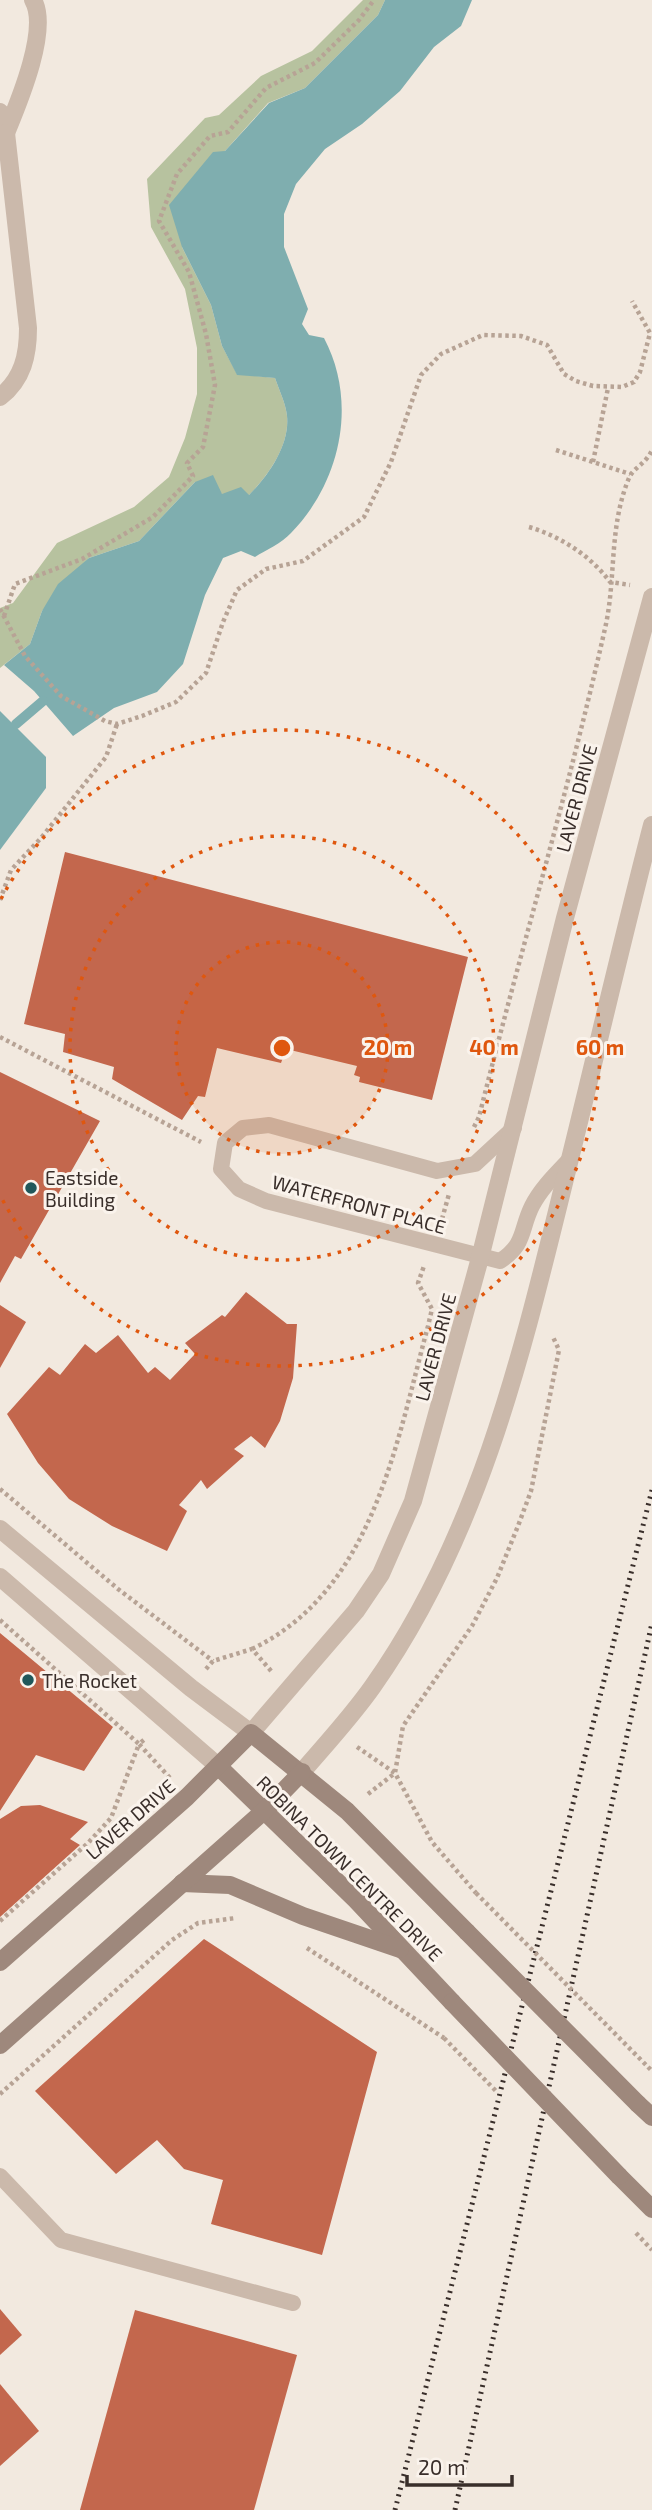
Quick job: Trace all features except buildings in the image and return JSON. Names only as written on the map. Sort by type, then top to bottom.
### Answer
[{"type":"main road","name":"LAVER DRIVE","points":[[0,1962],[187,1797],[251,1733]]},
{"type":"main road","name":"ROBINA TOWN CENTRE DRIVE","points":[[251,1733],[302,1772],[364,1827],[652,2117]]},
{"type":"main road","name":"ROBINA TOWN CENTRE DRIVE","points":[[218,1766],[404,1950],[652,2209]]},
{"type":"main road","points":[[0,2045],[265,1810],[302,1772]]},
{"type":"main road","points":[[182,1883],[230,1885],[303,1916],[404,1950]]},
{"type":"street","points":[[6,133],[33,51],[37,14],[33,0]]},
{"type":"street","points":[[0,112],[6,133],[28,341],[28,354],[21,372],[10,389],[0,397]]},
{"type":"street","name":"LAVER DRIVE","points":[[251,1733],[356,1611],[381,1574],[397,1542],[425,1464],[514,1128],[565,918],[652,597]]},
{"type":"street","points":[[302,1772],[372,1687],[407,1632],[444,1565],[489,1457],[536,1297],[652,825]]},
{"type":"street","name":"ROBINA TOWN CENTRE DRIVE","points":[[0,1529],[191,1688],[251,1733]]},
{"type":"street","name":"ROBINA TOWN CENTRE DRIVE","points":[[0,1577],[218,1766]]},
{"type":"lane","points":[[223,1154],[225,1143],[243,1128],[270,1125],[437,1171],[475,1164],[514,1128]]},
{"type":"lane","name":"WATERFRONT PLACE","points":[[223,1154],[221,1169],[233,1183],[265,1202],[500,1261],[515,1251],[531,1207],[570,1159]]},
{"type":"lane","points":[[0,2176],[61,2240],[293,2303]]},
{"type":"path","points":[[4,617],[15,584],[82,559],[153,517],[193,476],[187,463],[203,447],[215,385],[206,334],[189,272],[159,221],[172,186],[177,174],[210,136],[228,132],[266,88],[315,63],[359,20],[374,0]]},
{"type":"path","points":[[0,609],[25,656],[61,696],[105,721],[117,724],[176,702],[206,673],[237,590],[266,569],[303,561],[363,517],[391,462],[421,375],[441,354],[483,335],[521,336],[547,345],[564,374],[576,380],[608,387],[634,382],[640,372],[650,334],[632,301]]},
{"type":"path","points":[[593,462],[608,387]]},
{"type":"path","points":[[556,450],[630,474]]},
{"type":"path","points":[[252,1649],[299,1621],[350,1561],[390,1466],[432,1309],[418,1283],[455,1168],[454,1139],[473,1129],[479,1117],[515,975],[540,891],[606,622],[611,555],[630,474],[642,467],[652,450]]},
{"type":"path","points":[[529,527],[560,540],[600,568],[610,582]]},
{"type":"path","points":[[0,900],[11,870],[41,838],[106,757],[117,724]]},
{"type":"path","points":[[0,1037],[223,1154]]},
{"type":"path","points":[[395,1773],[403,1726],[471,1626],[497,1578],[531,1491],[559,1350],[536,1297]]},
{"type":"path","points":[[0,1489],[118,1588],[213,1661]]},
{"type":"path","points":[[0,1921],[88,1843],[111,1818],[139,1744]]},
{"type":"path","points":[[476,1893],[650,2069]]},
{"type":"path","points":[[0,2094],[172,1940],[198,1923],[247,1916]]},
{"type":"path","points":[[298,1942],[444,2038]]},
{"type":"green space","points":[[363,0],[385,0],[378,15],[305,88],[268,103],[225,151],[182,247],[211,305],[222,346],[237,374],[275,378],[287,416],[285,438],[276,459],[248,496],[222,494],[195,482],[139,541],[89,558],[42,611],[30,644],[0,668],[0,608],[13,603],[57,543],[134,507],[169,477],[185,438],[197,394],[197,348],[185,289],[151,227],[147,179],[205,118],[219,115],[261,76],[312,51]]},
{"type":"water","points":[[385,0],[472,0],[461,26],[434,47],[400,91],[362,124],[325,149],[296,184],[284,214],[284,247],[308,309],[302,324],[309,335],[324,338],[340,388],[342,414],[339,440],[322,490],[308,513],[279,543],[255,557],[241,551],[223,558],[205,595],[183,664],[157,692],[114,708],[73,736],[34,691],[4,665],[30,644],[42,611],[58,584],[89,558],[139,541],[195,482],[213,475],[222,494],[241,487],[249,495],[276,459],[287,427],[285,407],[275,378],[237,375],[222,346],[211,305],[182,247],[169,205],[213,152],[225,151],[269,103],[305,88],[378,15]]},
{"type":"water","points":[[0,711],[46,757],[46,788],[0,850]]},
{"type":"waterway","points":[[16,724],[43,701]]},
{"type":"railway","points":[[395,2510],[652,1490]]},
{"type":"railway","points":[[455,2510],[652,1623]]},
{"type":"place","name":"Eastside Building","points":[[31,1188]]},
{"type":"place","name":"The Rocket","points":[[28,1680]]}]
